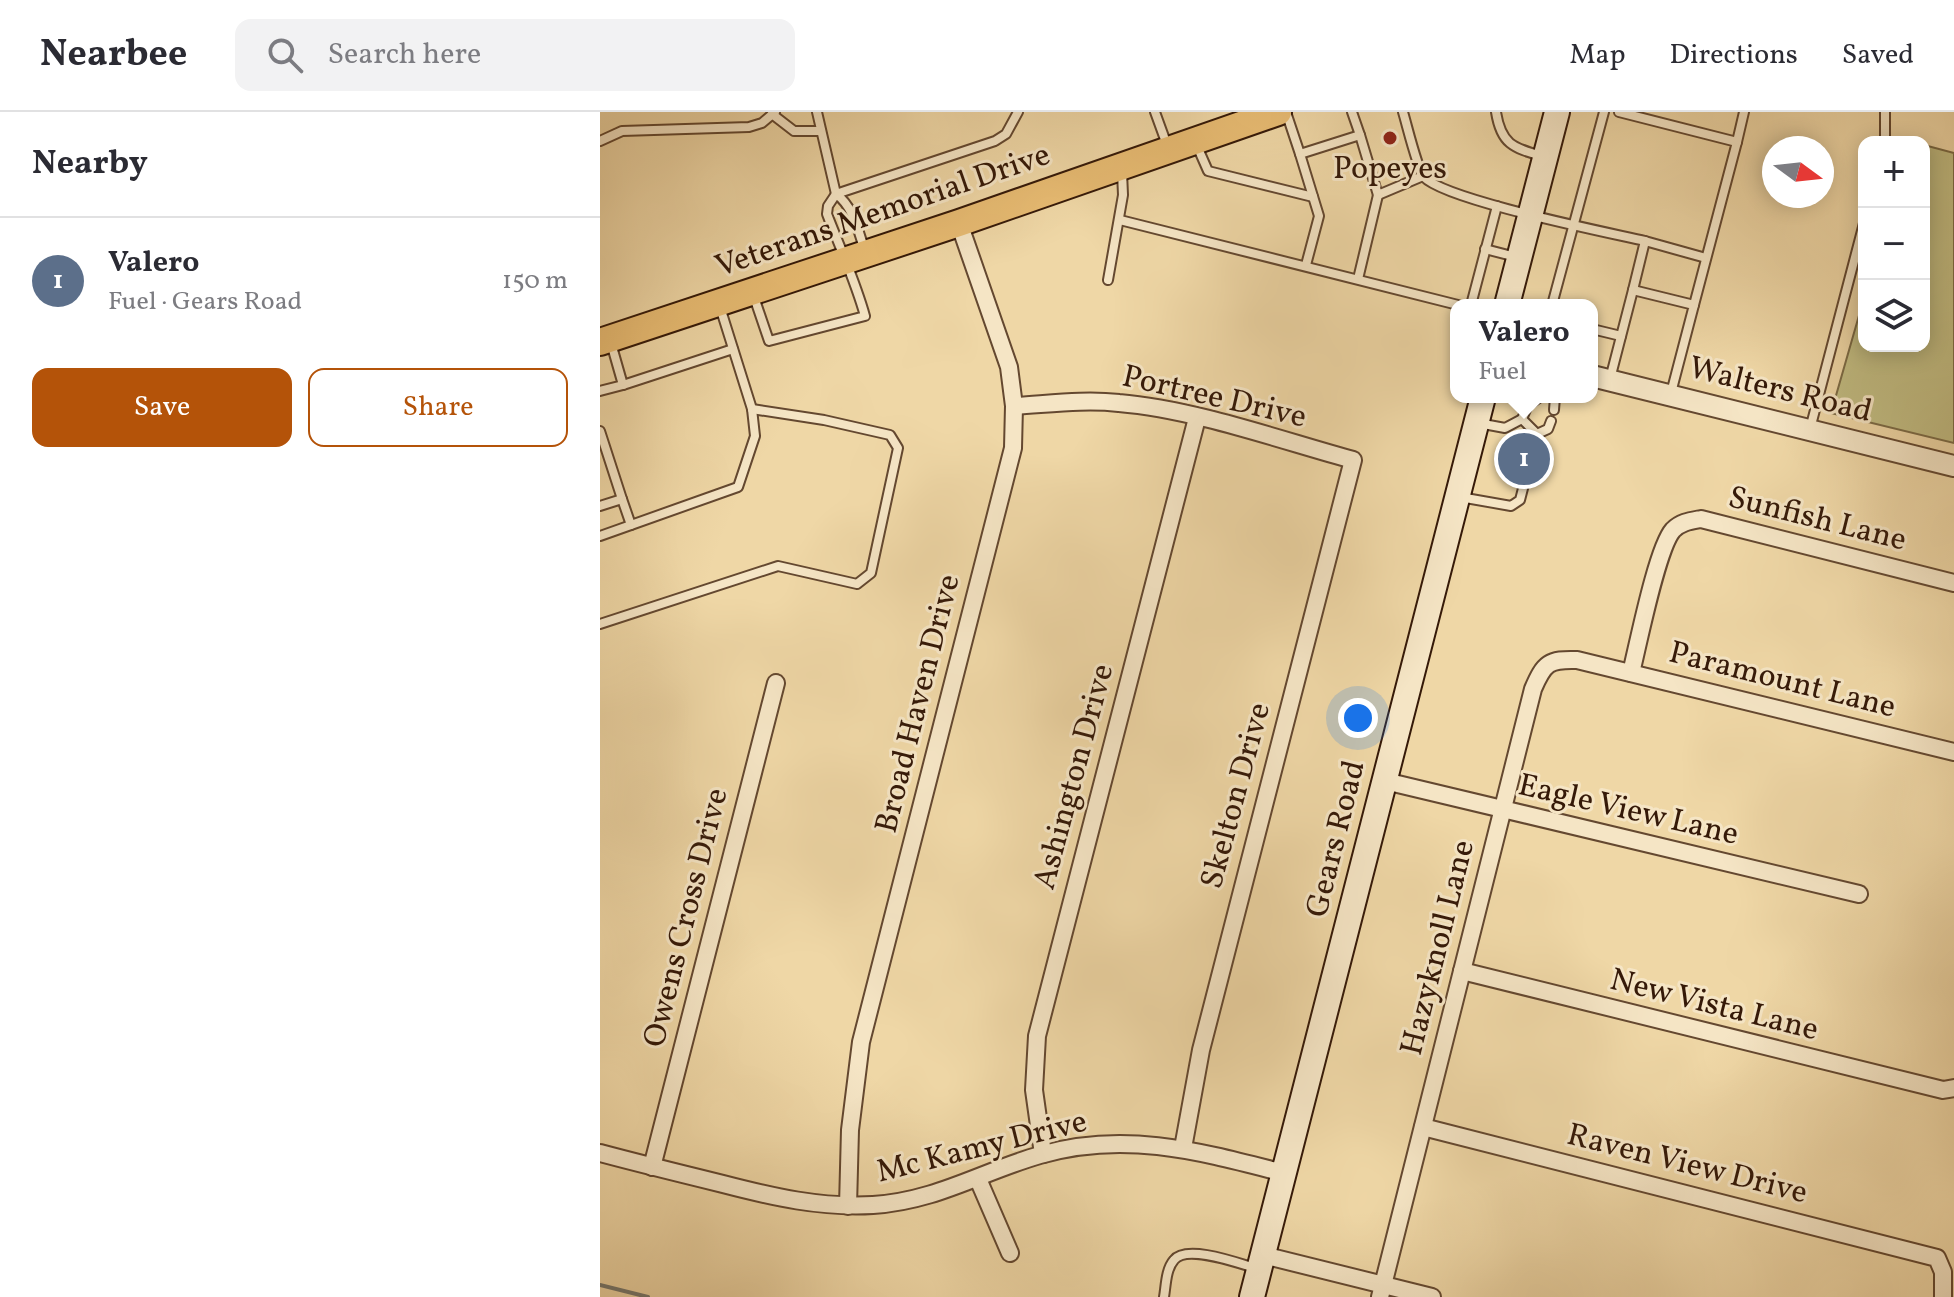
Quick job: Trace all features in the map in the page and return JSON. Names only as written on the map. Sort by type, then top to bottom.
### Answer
[{"type":"main road","name":"Veterans Memorial Drive","points":[[605,340],[1168,151],[1195,141],[1232,120],[1278,112]]},
{"type":"main road","points":[[1509,299],[1557,112]]},
{"type":"main road","name":"Gears Road","points":[[1252,1297],[1482,403]]},
{"type":"street","name":"Broad Haven Drive","points":[[848,1206],[850,1130],[861,1042],[1013,448],[1014,406],[1009,367],[959,223]]},
{"type":"street","name":"Walters Road","points":[[1601,378],[1954,466]]},
{"type":"street","name":"Portree Drive","points":[[1014,406],[1114,402],[1197,418],[1353,460]]},
{"type":"street","name":"Ashington Drive","points":[[1043,1154],[1034,1090],[1037,1036],[1197,418]]},
{"type":"street","name":"Skelton Drive","points":[[1183,1148],[1201,1050],[1353,460]]},
{"type":"street","name":"Sunfish Lane","points":[[1631,673],[1662,551],[1681,523],[1701,519],[1954,583]]},
{"type":"street","name":"Hazyknoll Lane","points":[[1381,1291],[1533,689],[1542,669],[1550,662],[1563,660],[1596,665]]},
{"type":"street","name":"Paramount Lane","points":[[1596,665],[1954,752]]},
{"type":"street","name":"Owens Cross Drive","points":[[652,1167],[776,683]]},
{"type":"street","name":"Eagle View Lane","points":[[1385,781],[1859,894]]},
{"type":"street","name":"New Vista Lane","points":[[1462,971],[1943,1090],[1954,1088]]},
{"type":"street","name":"Raven View Drive","points":[[1423,1127],[1937,1258],[1943,1272],[1943,1297]]},
{"type":"street","name":"Mc Kamy Drive","points":[[600,1153],[785,1199],[848,1206],[910,1200],[944,1192],[1043,1154],[1084,1146],[1122,1144],[1183,1148],[1284,1173]]},
{"type":"street","points":[[978,1179],[1010,1253]]},
{"type":"street","points":[[1261,1262],[1381,1291],[1432,1297]]},
{"type":"lane","points":[[752,292],[769,341],[865,316],[853,274],[855,257],[849,208],[836,194],[817,112]]},
{"type":"lane","points":[[855,257],[827,214],[836,194],[995,141],[1006,134],[1018,112]]},
{"type":"lane","points":[[1155,112],[1168,151]]},
{"type":"lane","points":[[1286,112],[1319,216],[1306,265]]},
{"type":"lane","points":[[1352,112],[1378,195],[1358,279]]},
{"type":"lane","points":[[1403,112],[1423,176],[1438,186],[1497,206],[1706,258]]},
{"type":"lane","points":[[1496,112],[1498,129],[1504,140],[1521,150],[1546,157]]},
{"type":"lane","points":[[1554,299],[1604,112]]},
{"type":"lane","points":[[1619,112],[1737,142]]},
{"type":"lane","points":[[1671,125],[1674,112]]},
{"type":"lane","points":[[1671,394],[1744,112]]},
{"type":"lane","points":[[1885,112],[1885,136]]},
{"type":"lane","points":[[600,141],[622,131],[749,127],[762,123],[773,113],[794,131],[821,131]]},
{"type":"lane","points":[[1300,154],[1360,135]]},
{"type":"lane","points":[[1195,141],[1208,171],[1313,197]]},
{"type":"lane","points":[[1108,280],[1123,195],[1121,167]]},
{"type":"lane","points":[[1378,195],[1423,176]]},
{"type":"lane","points":[[1472,299],[1497,206]]},
{"type":"lane","points":[[1120,220],[1450,303]]},
{"type":"lane","points":[[1601,378],[1621,336],[1645,241]]},
{"type":"lane","points":[[1809,430],[1858,246]]},
{"type":"lane","points":[[1485,249],[1520,258]]},
{"type":"lane","points":[[1633,290],[1694,305]]},
{"type":"lane","points":[[600,536],[738,487],[755,436],[752,409],[719,303]]},
{"type":"lane","points":[[1598,330],[1621,336]]},
{"type":"lane","points":[[605,340],[623,385]]},
{"type":"lane","points":[[600,391],[733,349]]},
{"type":"lane","points":[[1477,422],[1505,428],[1522,419],[1531,403]]},
{"type":"lane","points":[[1554,410],[1555,403]]},
{"type":"lane","points":[[600,624],[778,566],[857,584],[871,573],[898,448],[890,435],[824,420],[752,409]]},
{"type":"lane","points":[[1522,419],[1537,434]]},
{"type":"lane","points":[[1537,434],[1548,429],[1551,421]]},
{"type":"lane","points":[[600,431],[631,525]]},
{"type":"lane","points":[[1458,496],[1511,506],[1520,500],[1537,434]]},
{"type":"lane","points":[[600,506],[622,499]]},
{"type":"lane","points":[[1164,1297],[1168,1271],[1178,1256],[1196,1254],[1261,1262]]},
{"type":"shaded area","points":[[1930,147],[1954,153],[1954,443],[1831,413],[1858,319],[1858,352],[1930,352]]},
{"type":"waterway","points":[[600,1285],[648,1297]]},
{"type":"place","name":"Popeyes","points":[[1390,138]]},
{"type":"place","name":"Valero","points":[[1524,459]]}]
